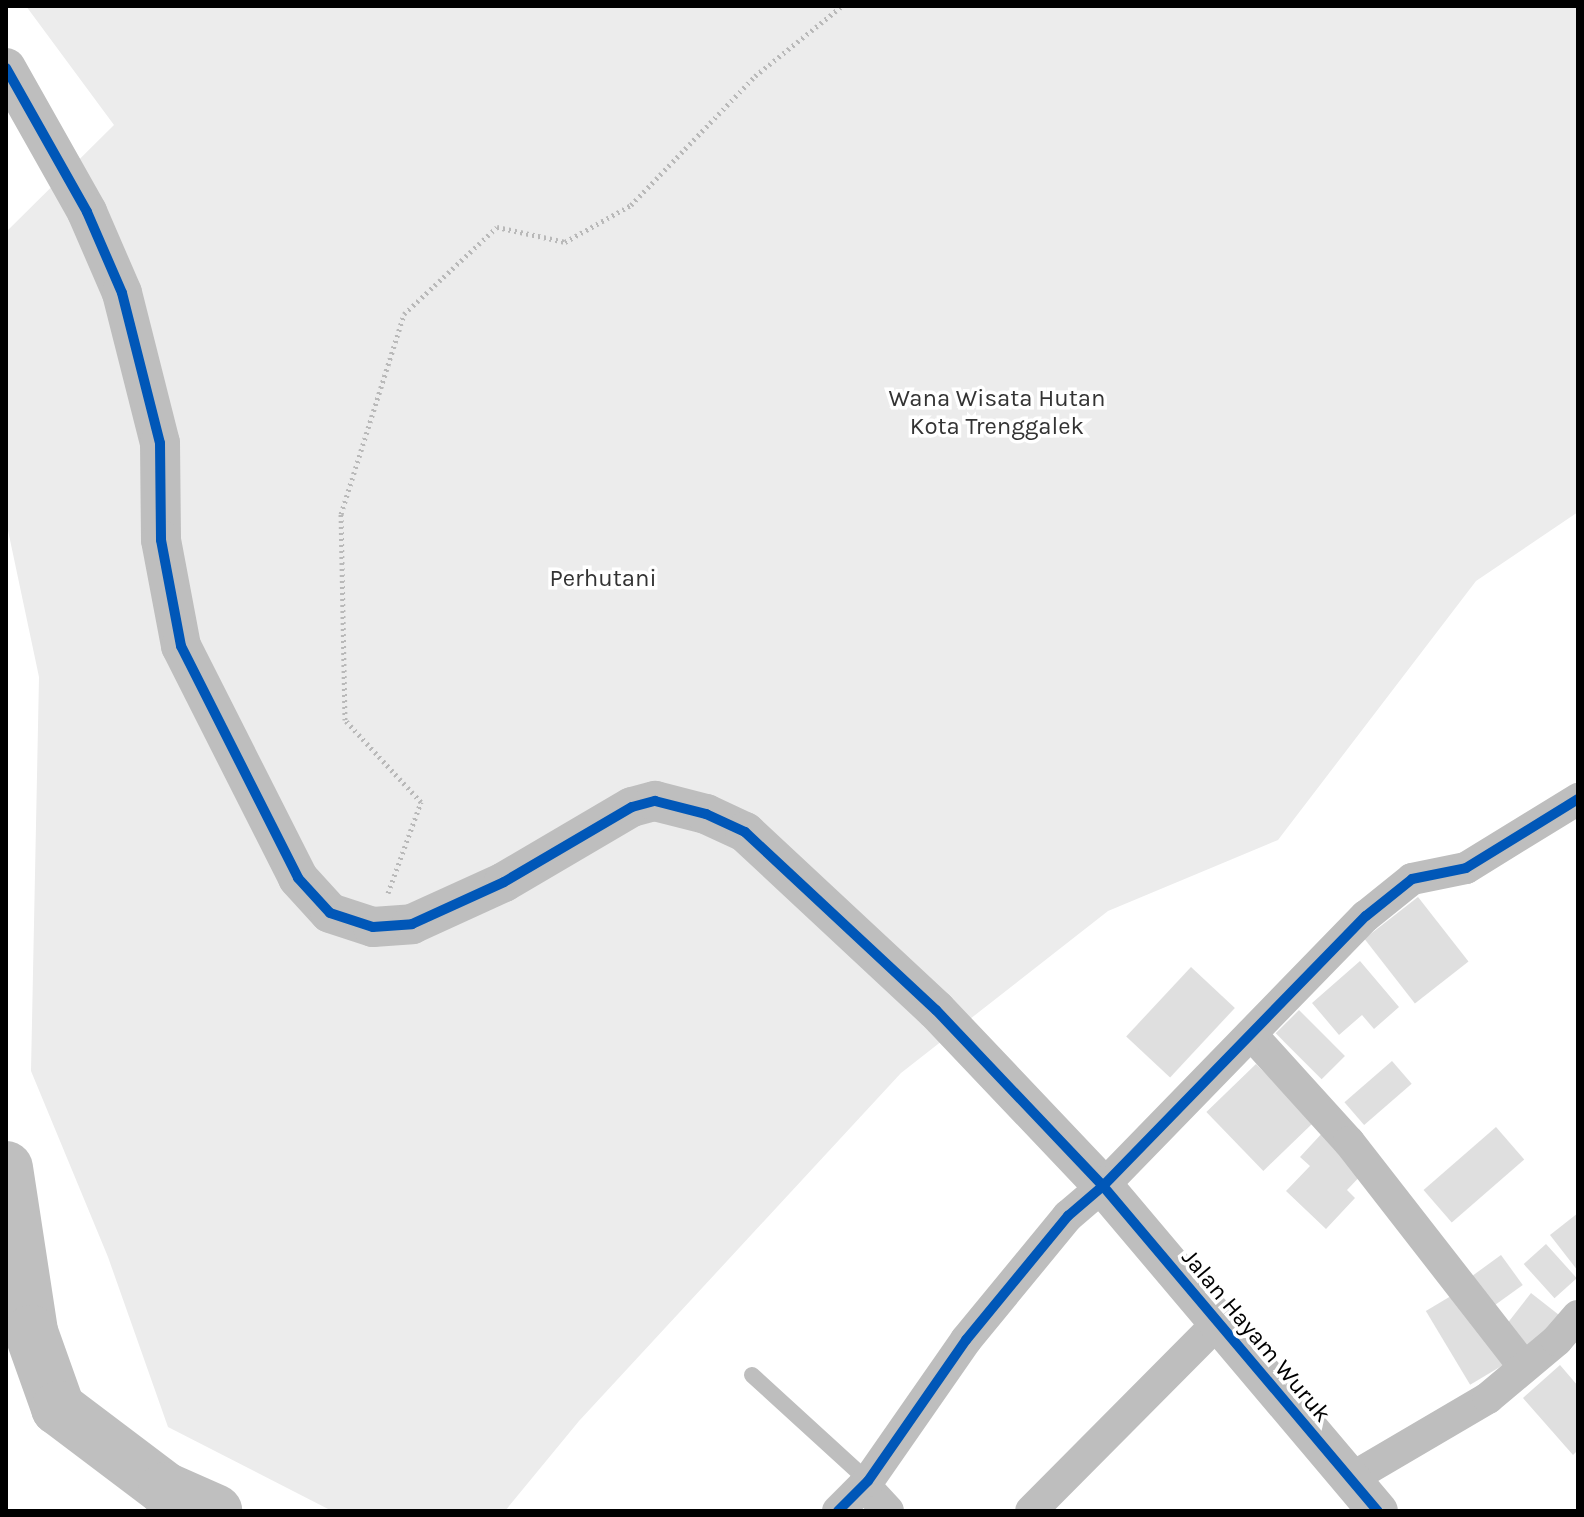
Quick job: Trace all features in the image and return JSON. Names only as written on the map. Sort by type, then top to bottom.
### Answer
[{"type":"street","points":[[6,68],[87,212],[122,293],[160,443],[161,540],[181,646],[298,878],[330,913],[373,927]]},
{"type":"street","points":[[838,1511],[866,1483],[950,1363],[1015,1278],[1068,1216],[1103,1186],[1393,892],[1430,873],[1466,868],[1578,799]]},
{"type":"street","name":"Jalan Hayam Wuruk","points":[[373,927],[412,924],[504,882],[632,807],[655,801],[706,814],[745,832],[936,1010],[1103,1186],[1378,1511]]},
{"type":"street","points":[[1251,1034],[1349,1142],[1524,1367]]},
{"type":"street","points":[[1350,1479],[1488,1398],[1578,1316]]},
{"type":"street","points":[[1031,1511],[1218,1323]]},
{"type":"street","points":[[866,1483],[888,1511]]},
{"type":"lane","points":[[752,1375],[866,1483]]},
{"type":"path","points":[[373,927],[421,802],[345,720],[341,514],[404,314],[497,227],[565,242],[631,205],[755,76],[842,6]]},
{"type":"green space","name":"Perhutani","points":[[26,6],[1578,6],[1578,512],[1476,581],[1278,840],[1108,911],[901,1073],[579,1421],[505,1511],[332,1511],[168,1427],[108,1257],[31,1071],[39,677],[6,521],[6,232],[114,125]]},
{"type":"building","points":[[1418,897],[1468,962],[1415,1003],[1364,939]]},
{"type":"building","points":[[1360,961],[1399,1007],[1374,1029],[1362,1015],[1339,1035],[1312,1003]]},
{"type":"building","points":[[1191,967],[1235,1008],[1170,1077],[1126,1036]]},
{"type":"building","points":[[1299,1010],[1345,1056],[1322,1079],[1276,1033]]},
{"type":"building","points":[[1392,1061],[1412,1084],[1364,1125],[1344,1102]]},
{"type":"building","points":[[1256,1064],[1313,1123],[1263,1171],[1206,1112]]},
{"type":"building","points":[[1496,1127],[1524,1159],[1452,1222],[1424,1190]]},
{"type":"building","points":[[1325,1130],[1366,1170],[1347,1190],[1355,1198],[1326,1229],[1286,1191],[1310,1166],[1300,1157]]},
{"type":"building","points":[[1578,1213],[1578,1271],[1550,1235]]},
{"type":"building","points":[[1546,1244],[1577,1278],[1554,1298],[1524,1264]]},
{"type":"building","points":[[1501,1255],[1523,1285],[1491,1308],[1469,1278]]},
{"type":"building","points":[[1461,1290],[1505,1364],[1470,1385],[1426,1311]]},
{"type":"building","points":[[1531,1293],[1559,1315],[1532,1350],[1504,1328]]},
{"type":"building","points":[[1560,1365],[1578,1386],[1578,1450],[1573,1455],[1523,1398]]},
{"type":"waterway","points":[[6,1168],[31,1332],[58,1408],[165,1489],[215,1511]]},
{"type":"cycle path","points":[[6,68],[87,212],[122,293],[160,443],[161,540],[181,646],[298,878],[330,913],[373,927],[412,924],[504,882],[632,807],[655,801],[706,814],[745,832],[936,1010],[1103,1186],[1378,1511]]},
{"type":"cycle path","points":[[838,1511],[868,1481],[966,1340],[1068,1216],[1103,1186],[1366,916],[1412,879],[1466,868],[1578,799]]},
{"type":"park label","name":"Wana Wisata Hutan Kota Trenggalek","points":[[997,413]]}]
